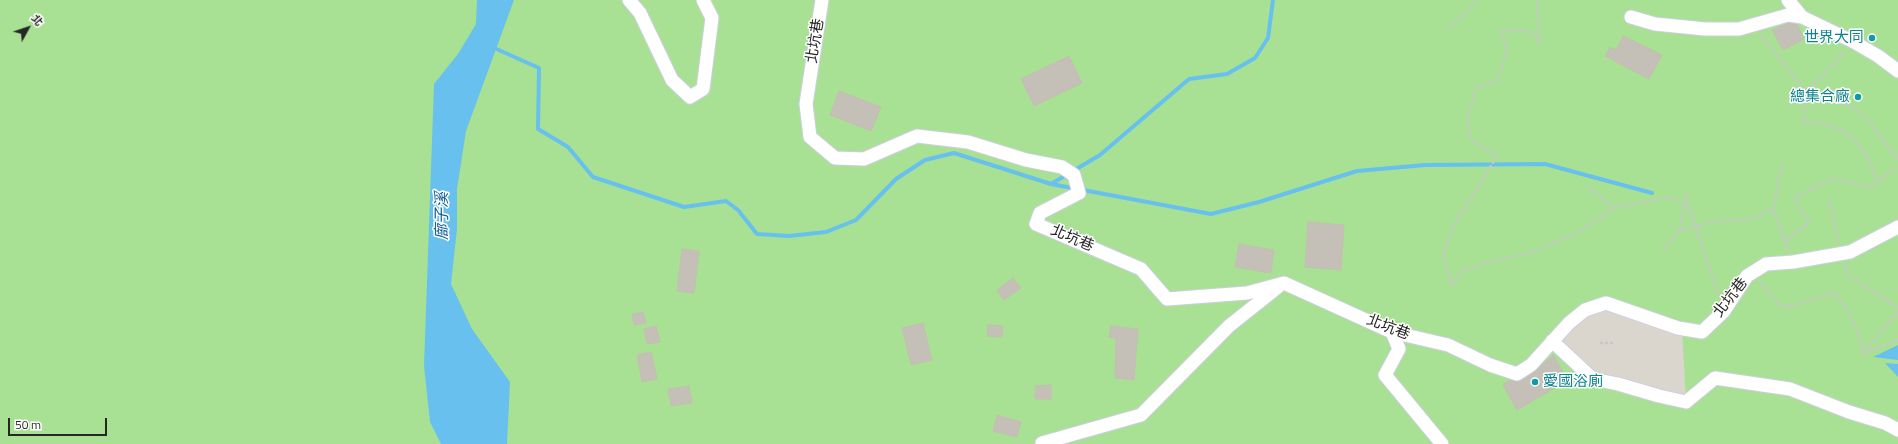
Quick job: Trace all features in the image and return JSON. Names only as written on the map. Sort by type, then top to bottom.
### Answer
[{"type":"street","points":[[629,0],[640,13],[672,80],[690,97],[703,89],[712,18],[703,0]]},
{"type":"street","name":"北坑巷","points":[[822,0],[806,104],[810,137],[835,158],[864,159],[917,136],[968,142],[1026,160],[1062,168],[1074,175],[1078,193],[1040,213],[1036,224],[1141,269],[1167,299],[1247,293],[1284,283],[1392,332],[1448,345],[1490,365],[1516,374],[1531,365],[1569,323],[1585,310],[1606,303],[1678,328],[1702,332],[1724,311],[1747,276],[1766,264],[1792,262],[1850,252],[1898,227]]},
{"type":"street","points":[[1788,0],[1802,17]]},
{"type":"street","points":[[1631,17],[1655,24],[1705,29],[1739,28],[1788,15],[1802,17],[1854,42],[1878,56],[1898,71]]},
{"type":"street","points":[[1042,443],[1141,415],[1228,326],[1284,283]]},
{"type":"street","points":[[1392,332],[1399,349],[1385,375],[1442,444]]},
{"type":"street","points":[[1552,341],[1593,379],[1618,384],[1659,396],[1686,402],[1715,378],[1790,389],[1849,412],[1885,423],[1898,430]]},
{"type":"path","points":[[1449,28],[1479,0]]},
{"type":"path","points":[[1537,0],[1540,42],[1529,31],[1501,31],[1507,50],[1498,80],[1477,88],[1467,117],[1471,140],[1497,156],[1455,224],[1443,255],[1452,285],[1464,270],[1491,261],[1527,254],[1574,234],[1614,208],[1670,197],[1685,204],[1680,230],[1663,251]]},
{"type":"path","points":[[1753,25],[1806,92],[1831,96],[1856,110],[1869,121],[1898,159]]},
{"type":"path","points":[[1848,48],[1806,92],[1803,122],[1825,124],[1841,130],[1853,138],[1865,153],[1878,182]]},
{"type":"path","points":[[1782,164],[1773,209],[1792,262]]},
{"type":"path","points":[[1785,241],[1809,223],[1794,198],[1833,178],[1869,187],[1898,167]]},
{"type":"path","points":[[1588,187],[1614,208]]},
{"type":"path","points":[[1685,194],[1724,311]]},
{"type":"path","points":[[1829,200],[1848,275],[1898,310],[1863,354]]},
{"type":"path","points":[[1680,230],[1718,220],[1752,220],[1773,209]]},
{"type":"path","points":[[1752,273],[1778,304],[1788,307],[1834,294],[1848,310],[1862,341],[1863,354]]},
{"type":"path","points":[[1863,354],[1898,339]]},
{"type":"path","points":[[1600,343],[1613,343]]},
{"type":"green space","points":[[0,0],[1898,0],[1898,444],[0,444]]},
{"type":"shaded area","points":[[1603,304],[1682,329],[1686,402],[1593,379],[1552,341]]},
{"type":"water","name":"廍子溪","points":[[477,0],[514,0],[466,131],[457,189],[457,229],[451,284],[472,329],[510,382],[507,444],[441,444],[430,422],[424,366],[434,84],[458,54],[476,24]]},
{"type":"water","points":[[1898,345],[1898,360],[1873,357]]},
{"type":"water","points":[[1885,363],[1898,364],[1898,377]]},
{"type":"building","points":[[1789,23],[1797,24],[1804,39],[1783,50],[1772,30]]},
{"type":"building","points":[[1623,36],[1662,55],[1649,79],[1605,56],[1610,47],[1616,50]]},
{"type":"building","points":[[1069,56],[1082,83],[1034,106],[1021,79]]},
{"type":"building","points":[[839,91],[881,107],[871,131],[830,115]]},
{"type":"building","points":[[1308,222],[1344,225],[1341,270],[1305,267]]},
{"type":"building","points":[[1239,244],[1274,250],[1271,273],[1235,267]]},
{"type":"building","points":[[682,249],[699,251],[694,293],[677,291]]},
{"type":"building","points":[[1013,278],[1021,288],[1004,300],[997,290]]},
{"type":"building","points":[[643,312],[646,323],[634,325],[632,314]]},
{"type":"building","points":[[923,323],[932,360],[911,365],[902,328]]},
{"type":"building","points":[[988,325],[1003,326],[1002,337],[987,336]]},
{"type":"building","points":[[656,326],[660,342],[647,344],[644,329]]},
{"type":"building","points":[[1111,326],[1138,329],[1134,380],[1115,378],[1116,338],[1109,337]]},
{"type":"building","points":[[651,352],[657,379],[642,382],[637,355]]},
{"type":"building","name":"愛國浴廁","points":[[1553,355],[1568,380],[1517,410],[1503,385],[1510,380],[1518,382],[1521,381],[1535,372]]},
{"type":"building","points":[[1051,385],[1051,399],[1035,399],[1035,386]]},
{"type":"building","points":[[689,386],[692,403],[671,406],[668,389]]},
{"type":"building","points":[[997,415],[1021,422],[1017,437],[993,431]]},
{"type":"waterway","points":[[1051,184],[1100,155],[1189,79],[1227,74],[1255,58],[1268,38],[1273,0]]},
{"type":"waterway","points":[[492,47],[539,68],[538,129],[568,147],[593,177],[684,207],[726,201],[738,210],[757,234],[789,236],[826,232],[856,220],[896,179],[925,160],[954,153],[1051,184],[1211,214],[1259,202],[1357,171],[1425,165],[1545,164],[1652,193]]},
{"type":"place","name":"世界大同","points":[[1872,38]]},
{"type":"place","name":"總集合廠","points":[[1858,97]]},
{"type":"place","name":"愛國浴廁","points":[[1535,382]]}]
